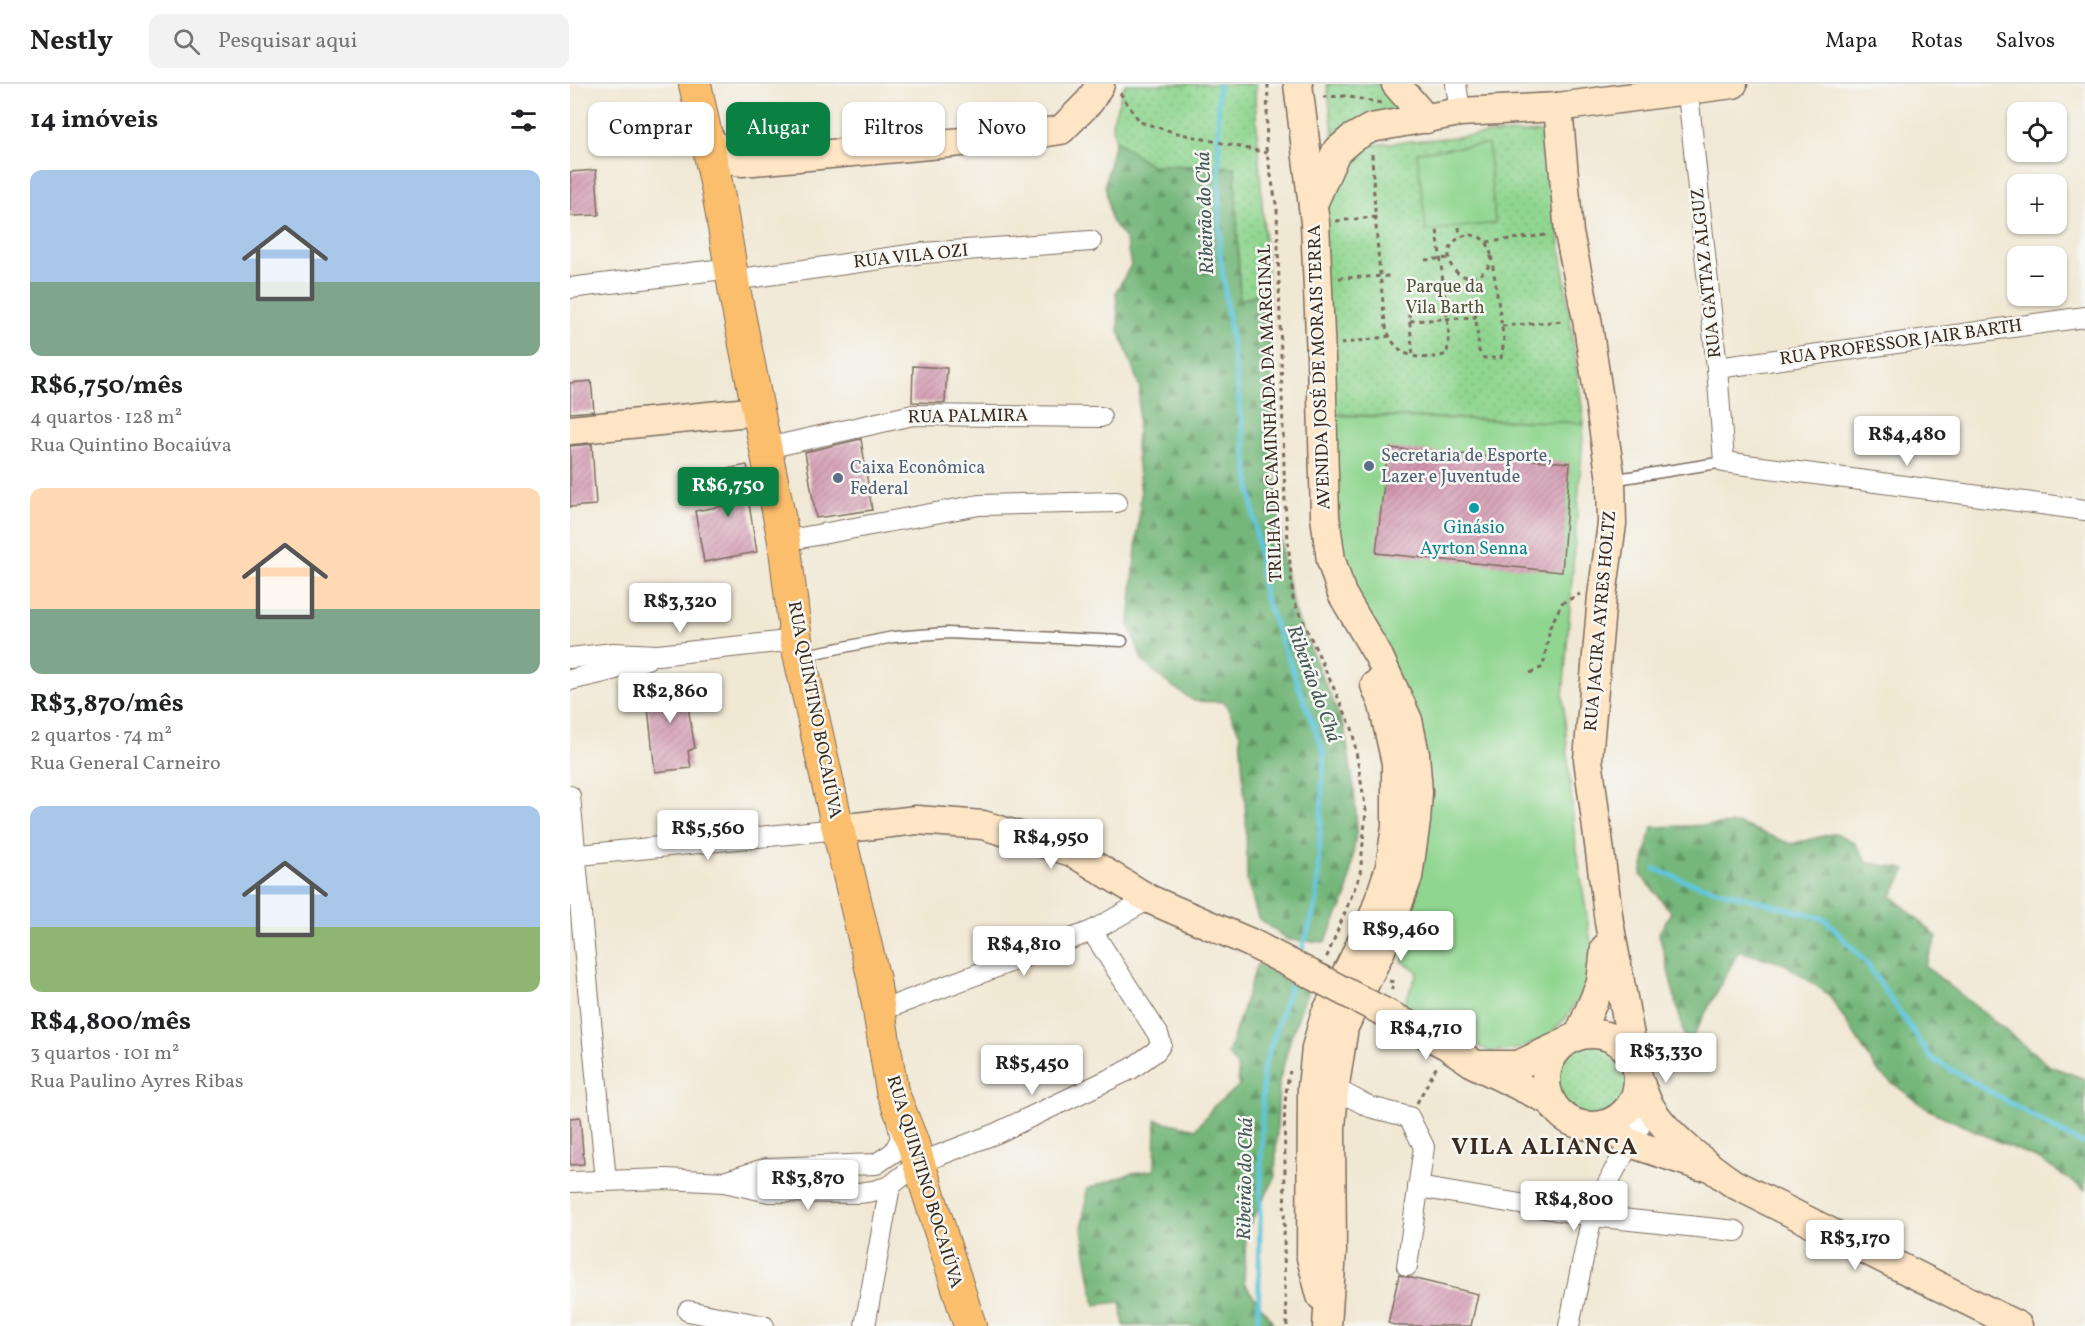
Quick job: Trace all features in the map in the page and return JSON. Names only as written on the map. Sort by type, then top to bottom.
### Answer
[{"type":"main road","name":"RUA QUINTINO BOCAIÚVA","points":[[694,84],[698,102]]},
{"type":"main road","points":[[1396,84],[1424,116]]},
{"type":"main road","points":[[1314,214],[1336,152],[1351,139],[1371,129],[1424,116],[1558,107],[1688,87],[1733,84]]},
{"type":"main road","points":[[714,145],[717,150],[735,162],[742,162],[1006,138],[1061,130],[1090,101],[1110,89]]},
{"type":"main road","name":"AVENIDA JOSÉ DE MORAIS TERRA","points":[[1301,90],[1314,214],[1321,347],[1324,484],[1330,560],[1337,583],[1387,673],[1408,720],[1415,754],[1418,792],[1408,877],[1381,950],[1344,1027],[1331,1128],[1332,1251],[1326,1322]]},
{"type":"main road","name":"RUA JACIRA AYRES HOLTZ","points":[[1558,107],[1569,233],[1587,319],[1611,480],[1612,524],[1603,583],[1588,759],[1609,922]]},
{"type":"main road","name":"RUA QUINTINO BOCAIÚVA","points":[[710,156],[784,541],[798,648],[880,1011],[892,1091],[912,1140],[969,1326]]},
{"type":"main road","points":[[718,192],[726,176],[742,162]]},
{"type":"main road","points":[[570,430],[759,411]]},
{"type":"main road","name":"AVENIDA JOSÉ DE MORAIS TERRA","points":[[1326,1322],[1311,1258],[1312,1087],[1316,1048],[1325,1015],[1375,912],[1390,867],[1396,827],[1396,763],[1383,705],[1369,668],[1361,627]]},
{"type":"main road","points":[[838,829],[917,820],[983,825],[1072,852],[1149,899],[1251,943],[1446,1045],[1474,1065],[1550,1101]]},
{"type":"main road","points":[[1609,922],[1637,1070],[1636,1093],[1629,1108],[1618,1119],[1604,1125],[1588,1127],[1572,1123],[1559,1114],[1550,1101],[1545,1086],[1546,1070],[1551,1056],[1570,1040],[1601,983],[1609,922]]},
{"type":"main road","points":[[1474,1065],[1518,1065],[1588,1033],[1603,1034],[1616,1040],[1628,1050],[1650,1108],[1674,1136],[1716,1172],[1980,1318],[2019,1326]]},
{"type":"main road","points":[[1604,1125],[1630,1143],[1716,1172]]},
{"type":"street","points":[[1456,84],[1460,112]]},
{"type":"street","name":"RUA GATTAZ ALGUZ","points":[[1688,87],[1717,368],[1724,462]]},
{"type":"street","name":"RUA VILA OZI","points":[[570,288],[732,274],[923,253],[1091,241]]},
{"type":"street","name":"RUA PROFESSOR JAIR BARTH","points":[[1717,368],[2085,317]]},
{"type":"street","name":"RUA PALMIRA","points":[[767,448],[914,415],[1101,417]]},
{"type":"street","points":[[1724,462],[2085,510]]},
{"type":"street","points":[[784,541],[979,505],[1117,501]]},
{"type":"street","points":[[570,658],[613,653],[658,655],[798,648]]},
{"type":"street","points":[[570,680],[609,671],[658,655]]},
{"type":"street","points":[[570,796],[572,855],[606,1181]]},
{"type":"street","points":[[572,855],[838,829]]},
{"type":"street","points":[[880,1011],[1092,931],[1149,899]]},
{"type":"street","points":[[865,1326],[891,1185],[919,1163],[997,1133],[1131,1070],[1161,1044],[1158,1034],[1092,931]]},
{"type":"street","points":[[724,1182],[767,1168],[876,1164],[894,1152],[901,1138],[892,1091]]},
{"type":"street","points":[[1334,1091],[1343,1093],[1370,1107],[1409,1117],[1424,1147],[1407,1266]]},
{"type":"street","points":[[1331,1128],[1351,1109],[1370,1107]]},
{"type":"street","points":[[1569,1326],[1592,1216],[1613,1173],[1650,1108]]},
{"type":"street","points":[[570,1182],[666,1179],[724,1182],[769,1192],[859,1193],[906,1183],[921,1188],[929,1196]]},
{"type":"street","points":[[1418,1187],[1592,1216],[1736,1231]]},
{"type":"street","points":[[688,1311],[764,1326]]},
{"type":"lane","points":[[1611,480],[1724,462]]},
{"type":"lane","points":[[798,648],[947,633],[1122,640]]},
{"type":"path","name":"TRILHA DE CAMINHADA DA MARGINAL","points":[[1268,84],[1267,153],[1276,209],[1285,504],[1293,599],[1352,728],[1366,811],[1360,875],[1323,966]]},
{"type":"path","points":[[1110,89],[1140,122],[1267,153]]},
{"type":"path","points":[[1301,90],[1368,100],[1424,116]]},
{"type":"path","points":[[1371,129],[1386,326],[1392,342],[1406,355],[1435,358],[1447,354],[1449,335],[1437,229]]},
{"type":"path","points":[[1314,214],[1376,217]]},
{"type":"path","points":[[1459,227],[1460,237]]},
{"type":"path","points":[[1491,254],[1488,267],[1472,277],[1459,274],[1453,269],[1449,258],[1450,248],[1460,237],[1474,235],[1486,242],[1569,233]]},
{"type":"path","points":[[1472,277],[1479,351],[1484,358],[1501,358],[1504,341],[1491,254],[1486,242]]},
{"type":"path","points":[[1425,260],[1449,258]]},
{"type":"path","points":[[1318,279],[1391,276]]},
{"type":"path","points":[[1408,304],[1413,356]]},
{"type":"path","points":[[1410,321],[1476,316]]},
{"type":"path","points":[[1502,326],[1587,319]]},
{"type":"path","points":[[1321,347],[1390,336]]},
{"type":"path","points":[[1530,673],[1543,667],[1551,627],[1562,603],[1603,583]]},
{"type":"path","points":[[1287,1326],[1284,1285],[1285,1087],[1291,1065]]},
{"type":"path","points":[[1409,1117],[1430,1081]]},
{"type":"green space","points":[[1125,84],[1256,84],[1255,99],[1268,290],[1240,300],[1234,168],[1151,165],[1115,140],[1112,122]]},
{"type":"green space","points":[[1327,84],[1382,84],[1407,115],[1334,141]]},
{"type":"green space","name":"Parque da Vila Barth","points":[[1545,132],[1584,423],[1326,414],[1322,212],[1350,165],[1369,145],[1490,134]]},
{"type":"green space","points":[[1115,140],[1151,165],[1235,167],[1240,300],[1268,290],[1275,467],[1283,559],[1294,611],[1344,727],[1354,788],[1357,827],[1347,895],[1325,942],[1288,940],[1258,918],[1247,880],[1246,816],[1240,734],[1225,702],[1194,701],[1166,682],[1142,660],[1129,623],[1141,494],[1136,448],[1140,388],[1119,330],[1116,292],[1131,265],[1126,240],[1111,221],[1105,184]]},
{"type":"green space","points":[[1488,144],[1495,223],[1426,231],[1417,152]]},
{"type":"green space","points":[[1326,415],[1584,423],[1563,697],[1574,831],[1591,944],[1588,983],[1566,1018],[1547,1037],[1519,1049],[1491,1052],[1402,1008],[1418,972],[1403,962],[1425,833],[1341,554]]},
{"type":"green space","points":[[1740,824],[1791,844],[1836,833],[1855,843],[1868,863],[1906,869],[1892,896],[1937,937],[1925,966],[2050,1066],[2085,1079],[2085,1190],[2040,1160],[1929,1110],[1879,1073],[1829,995],[1785,964],[1739,951],[1687,1047],[1659,933],[1671,912],[1641,875],[1652,827]]},
{"type":"green space","points":[[1257,964],[1308,990],[1291,1037],[1279,1082],[1275,1178],[1246,1231],[1244,1283],[1272,1321],[1273,1326],[1124,1326],[1120,1302],[1095,1305],[1082,1230],[1087,1189],[1132,1173],[1155,1170],[1156,1120],[1196,1129],[1214,1106],[1239,1086],[1237,1066],[1228,1054]]},
{"type":"green space","points":[[1590,1041],[1605,1044],[1617,1052],[1625,1064],[1628,1079],[1625,1094],[1617,1106],[1605,1114],[1590,1117],[1575,1114],[1563,1106],[1555,1094],[1552,1079],[1555,1064],[1563,1052],[1575,1044]]},
{"type":"building","points":[[596,170],[599,215],[570,216],[570,172]]},
{"type":"building","points":[[913,366],[947,368],[945,403],[912,402]]},
{"type":"building","points":[[591,381],[594,411],[570,413],[570,383]]},
{"type":"building","name":"Caixa Econômica Federal","points":[[861,439],[872,510],[816,518],[805,452]]},
{"type":"building","points":[[592,444],[596,505],[570,507],[570,446]]},
{"type":"building","name":"Ginásio Ayrton Senna","points":[[1388,448],[1570,463],[1562,572],[1376,553]]},
{"type":"building","points":[[747,465],[753,491],[747,492],[757,552],[704,562],[695,511],[723,506],[716,471]]},
{"type":"building","points":[[683,677],[695,748],[688,751],[691,768],[655,772],[645,680]]},
{"type":"building","points":[[580,1117],[584,1164],[570,1165],[570,1118]]},
{"type":"building","points":[[1399,1275],[1478,1294],[1471,1326],[1398,1326],[1388,1323]]},
{"type":"waterway","name":"Ribeirão do Chá","points":[[1218,84],[1220,252],[1264,595],[1324,753],[1317,901],[1299,959]]},
{"type":"waterway","points":[[1655,869],[1688,882],[1825,919],[1865,961],[1931,1058],[2078,1142],[2085,1143]]},
{"type":"waterway","name":"Ribeirão do Chá","points":[[1258,1326],[1263,1071],[1294,974]]},
{"type":"place","name":"Secretaria de Esporte, Lazer e Juventude","points":[[1369,466]]},
{"type":"place","name":"Caixa Econômica Federal","points":[[838,478]]},
{"type":"place","name":"Ginásio Ayrton Senna","points":[[1474,508]]},
{"type":"district","name":"VILA ALIANCA","points":[[1545,1148]]}]
